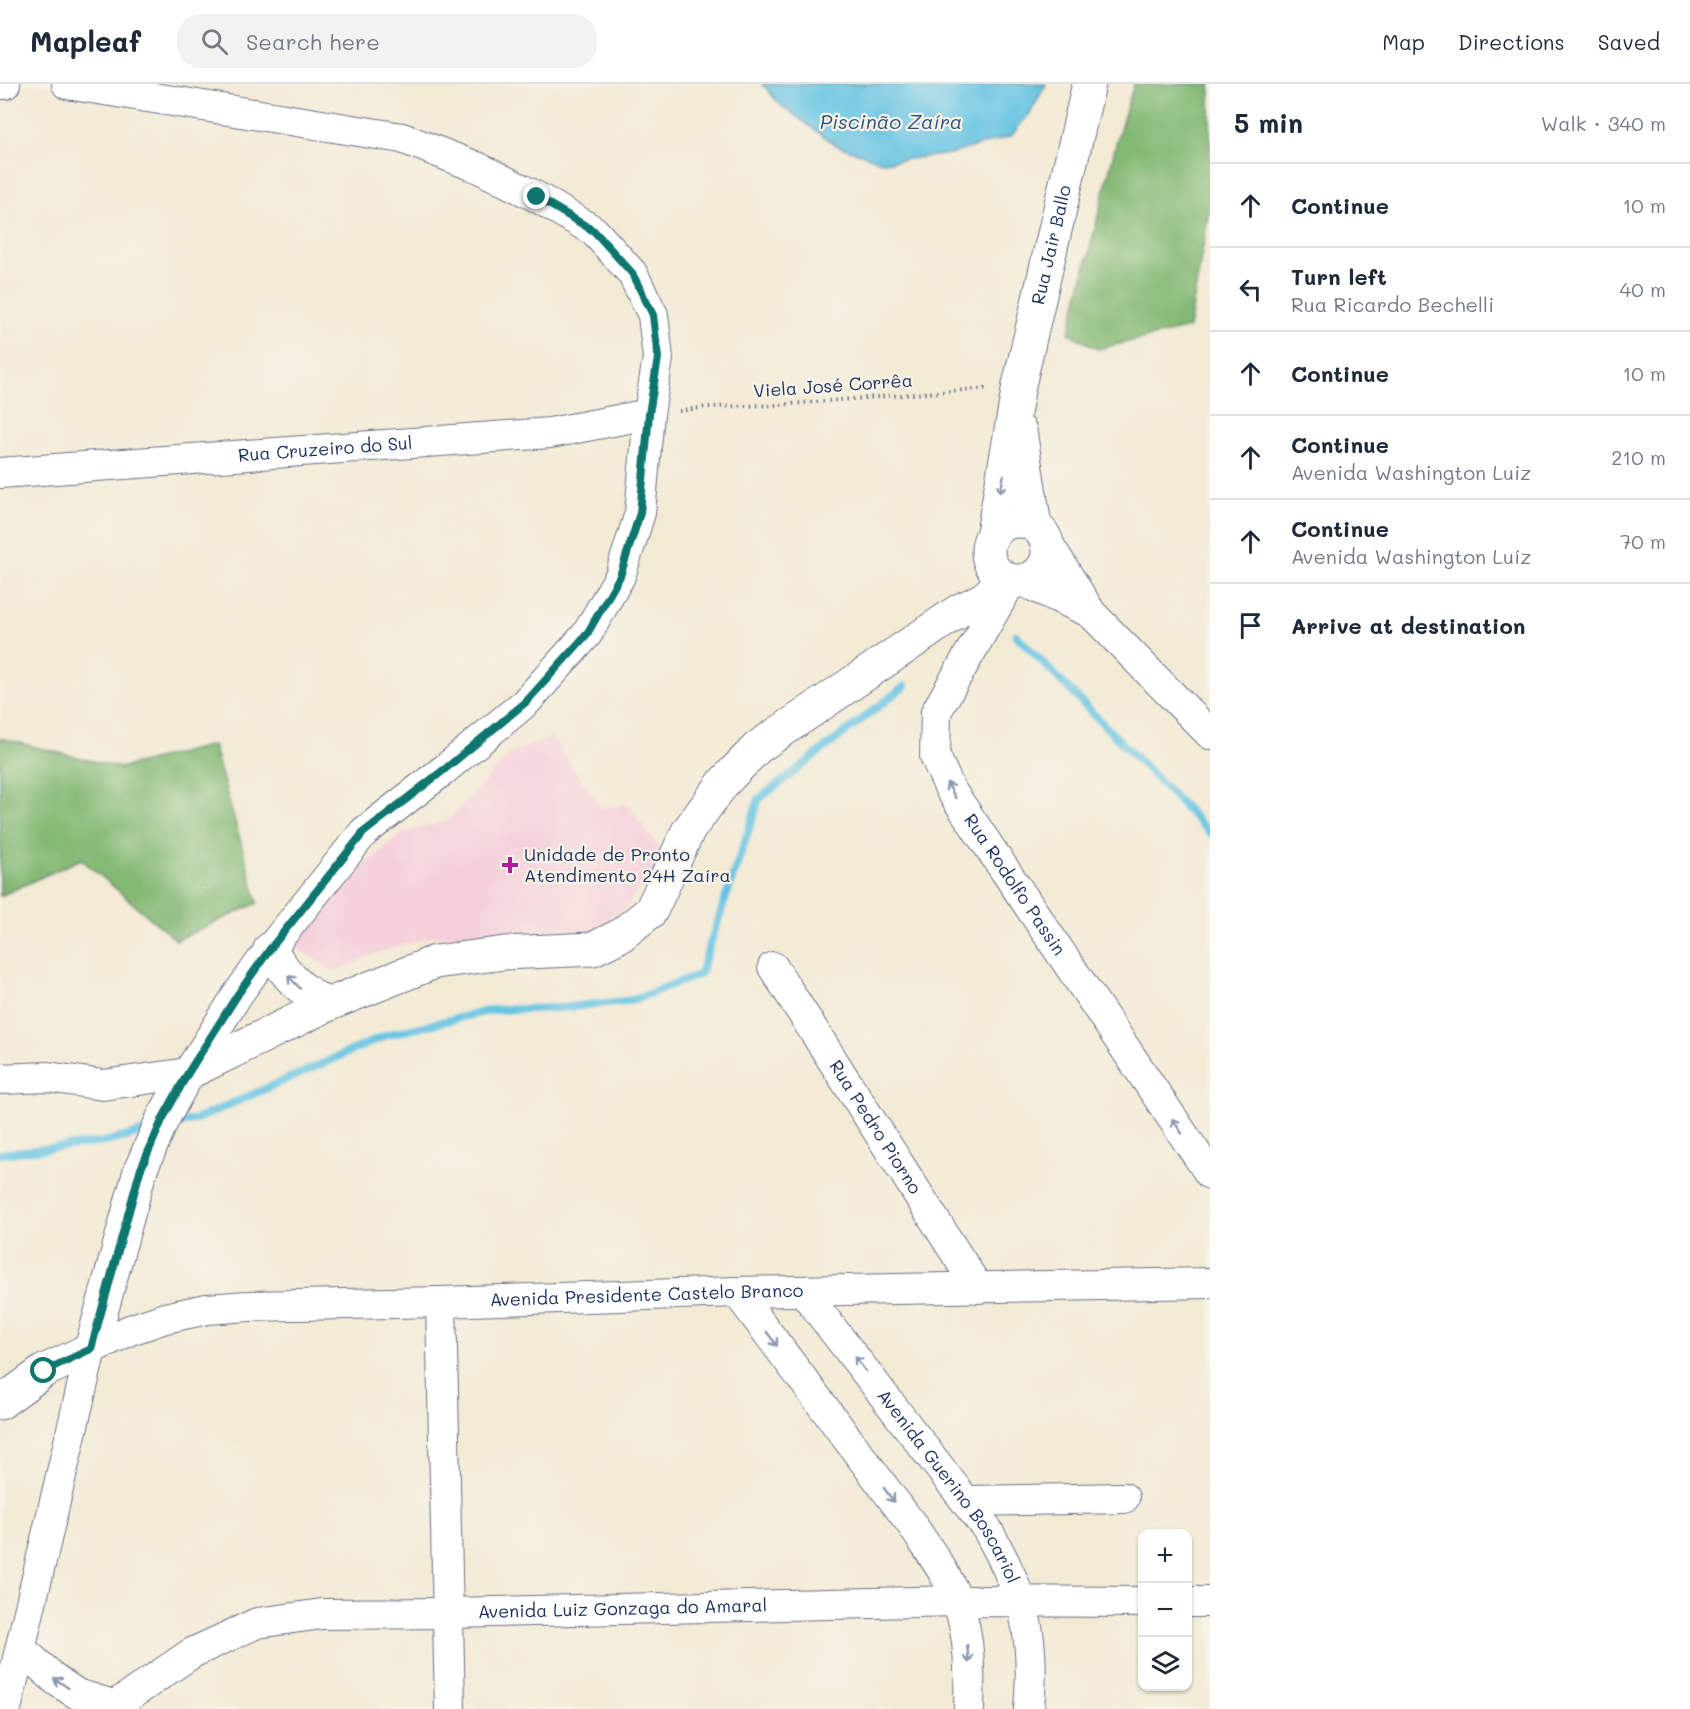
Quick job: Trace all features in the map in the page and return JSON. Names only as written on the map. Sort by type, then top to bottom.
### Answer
[{"type":"main road","name":"Rua Jair Ballo","points":[[1018,395],[1041,534],[1049,552],[1041,571],[1032,578],[1004,566],[1018,395],[1089,84]]},
{"type":"main road","points":[[91,1349],[140,1171],[163,1118],[188,1073],[327,1005],[435,962],[505,952],[593,949],[621,935],[651,910],[688,831],[724,782],[758,747],[960,610],[1004,566],[1005,524],[1025,521],[1041,534]]},
{"type":"main road","points":[[270,949],[299,988],[327,1005]]},
{"type":"main road","name":"Avenida Presidente Castelo Branco","points":[[0,1402],[44,1371],[91,1349]]},
{"type":"street","points":[[0,84],[5,84]]},
{"type":"street","points":[[0,1079],[48,1077],[103,1084],[188,1073],[238,994],[270,949],[364,832],[526,702],[587,634],[620,576],[640,513],[649,414],[658,358],[653,315],[632,273],[594,231],[537,197],[479,168],[402,138],[67,84]]},
{"type":"street","name":"Rua Cruzeiro do Sul","points":[[0,473],[550,432],[649,414]]},
{"type":"street","points":[[1041,534],[1091,614],[1210,734]]},
{"type":"street","points":[[1004,566],[1091,614]]},
{"type":"street","name":"Rua Rodolfo Passin","points":[[1004,566],[936,712],[935,756],[950,789],[1210,1174]]},
{"type":"street","name":"Rua Pedro Piorno","points":[[773,967],[978,1288]]},
{"type":"street","name":"Avenida Presidente Castelo Branco","points":[[91,1349],[130,1330],[165,1318],[207,1309],[248,1306],[737,1292],[1210,1283]]},
{"type":"street","name":"Avenida Guerino Boscariol","points":[[803,1291],[987,1529],[1005,1562],[1022,1601],[1030,1638],[1032,1677],[1029,1709]]},
{"type":"street","points":[[737,1292],[910,1522],[935,1559],[957,1601],[966,1629],[970,1676],[969,1709]]},
{"type":"street","points":[[441,1302],[450,1709]]},
{"type":"street","points":[[6,1709],[91,1349]]},
{"type":"street","points":[[966,1502],[1124,1498]]},
{"type":"street","name":"Avenida Luiz Gonzaga do Amaral","points":[[108,1705],[192,1653],[257,1623],[322,1614],[957,1601],[1138,1602]]},
{"type":"street","points":[[1192,1602],[1210,1602]]},
{"type":"street","points":[[21,1649],[57,1681],[77,1694],[108,1705]]},
{"type":"path","name":"Viela José Corrêa","points":[[649,414],[707,407],[1018,395]]},
{"type":"shaded area","name":"Unidade de Pronto Atendimento 24H Zaíra","points":[[552,737],[601,808],[626,804],[664,854],[624,910],[579,937],[496,941],[433,936],[377,953],[335,972],[291,944],[316,904],[404,832],[446,821],[513,752]]},
{"type":"green space","points":[[1134,84],[1210,84],[1210,205],[1189,328],[1097,349],[1069,333],[1118,136]]},
{"type":"green space","points":[[0,738],[120,768],[213,745],[258,903],[176,940],[81,859],[0,896]]},
{"type":"water","name":"Piscinão Zaíra","points":[[762,84],[1046,84],[1030,113],[1011,136],[950,154],[884,162],[836,145],[782,106]]},
{"type":"waterway","points":[[1016,635],[1210,833]]},
{"type":"waterway","points":[[169,1126],[197,1119],[387,1035],[492,1010],[561,1008],[633,1000],[700,974],[759,799],[905,686]]},
{"type":"waterway","points":[[0,1154],[104,1142],[148,1131]]},
{"type":"place","name":"Unidade de Pronto Atendimento 24H Zaíra","points":[[510,865]]},
{"type":"route","points":[[44,1371],[91,1349],[140,1171],[163,1118],[188,1073],[238,994],[270,949],[364,832],[526,702],[587,634],[620,576],[640,513],[649,414],[658,358],[653,315],[632,273],[594,231],[537,197]]}]
